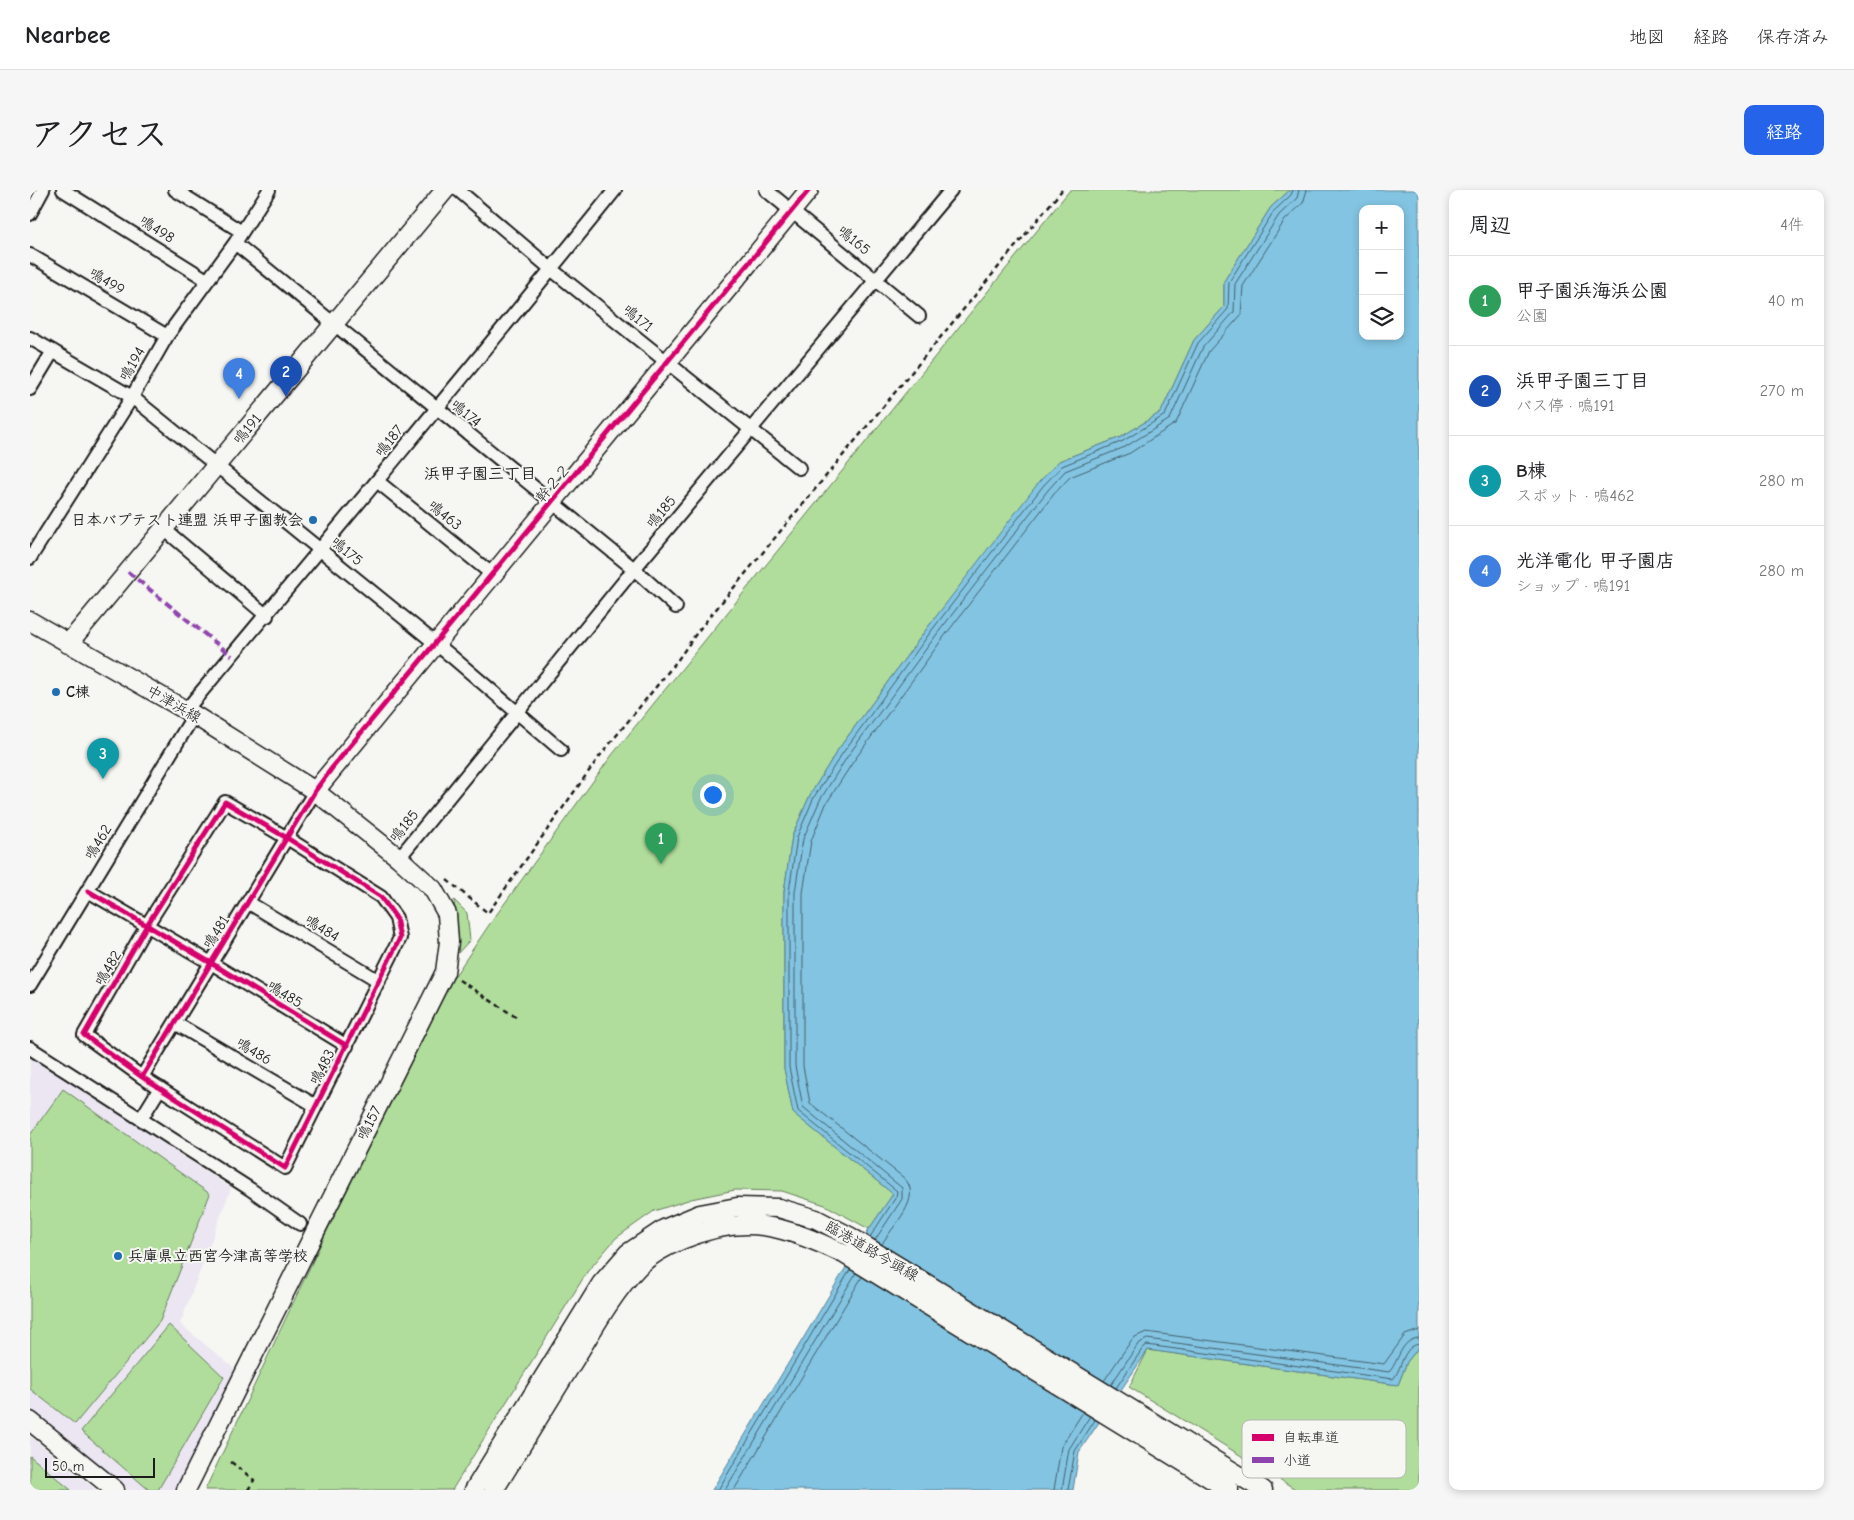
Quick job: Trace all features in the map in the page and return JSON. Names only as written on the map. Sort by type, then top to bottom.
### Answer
[{"type":"street","points":[[30,214],[43,190]]},
{"type":"street","name":"鳴498","points":[[63,190],[207,280]]},
{"type":"street","points":[[175,190],[242,232]]},
{"type":"street","name":"鳴194","points":[[30,558],[132,397],[167,336],[242,232],[269,190]]},
{"type":"street","name":"鳴191","points":[[68,644],[445,190]]},
{"type":"street","name":"鳴171","points":[[458,190],[551,268],[799,468]]},
{"type":"street","name":"鳴187","points":[[190,712],[435,408],[615,190]]},
{"type":"street","name":"鳴165","points":[[766,190],[877,279],[919,316]]},
{"type":"street","name":"幹２２","points":[[314,791],[809,190]]},
{"type":"street","name":"鳴185","points":[[399,858],[634,569],[951,190]]},
{"type":"street","name":"鳴174","points":[[234,243],[634,569],[676,607]]},
{"type":"street","name":"鳴499","points":[[30,255],[167,336]]},
{"type":"street","name":"鳴175","points":[[30,338],[132,397],[517,711],[561,750]]},
{"type":"street","points":[[30,390],[53,351]]},
{"type":"street","name":"鳴463","points":[[378,481],[493,575]]},
{"type":"street","points":[[164,529],[267,616]]},
{"type":"street","name":"中津浜線","points":[[30,622],[190,712],[314,791]]},
{"type":"street","name":"鳴462","points":[[30,985],[88,891],[190,712]]},
{"type":"street","name":"鳴481","points":[[88,891],[211,963],[249,903],[314,791]]},
{"type":"street","name":"鳴157","points":[[186,1490],[445,972],[449,942],[447,914],[433,889],[399,858],[314,791]]},
{"type":"street","name":"鳴482","points":[[142,1077],[84,1035],[148,925],[225,802],[287,838]]},
{"type":"street","name":"鳴483","points":[[142,1077],[285,1168],[400,938],[396,918],[381,897],[287,838]]},
{"type":"street","name":"鳴484","points":[[249,903],[379,981]]},
{"type":"street","points":[[142,1077],[211,963]]},
{"type":"street","name":"鳴485","points":[[211,963],[347,1046]]},
{"type":"street","name":"鳴486","points":[[175,1023],[316,1106]]},
{"type":"street","points":[[30,1048],[300,1224]]},
{"type":"street","points":[[141,1119],[160,1088]]},
{"type":"street","name":"臨港道路今頭線","points":[[474,1490],[601,1284],[628,1253],[664,1229],[700,1214],[737,1207],[780,1208],[816,1219],[849,1236],[1118,1410],[1229,1490]]},
{"type":"street","name":"臨港道路今頭線","points":[[494,1490],[615,1295],[640,1265],[671,1244],[705,1230],[740,1224],[777,1228],[812,1238],[844,1254],[1263,1490]]},
{"type":"street","points":[[30,1421],[114,1490]]},
{"type":"path","points":[[444,878],[488,913],[594,765],[677,661],[698,631],[1062,190]]},
{"type":"path","points":[[445,972],[519,1019]]},
{"type":"path","points":[[231,1462],[254,1480],[248,1490]]},
{"type":"shaded area","name":"兵庫県立西宮今津高等学校","points":[[30,1055],[231,1188],[180,1324],[236,1370],[178,1490],[128,1490],[30,1410]]},
{"type":"shaded area","points":[[30,1436],[96,1490],[30,1490]]},
{"type":"green space","points":[[1070,190],[1290,190],[1271,207],[1224,281],[1224,307],[1194,340],[1161,412],[1121,437],[1059,461],[928,627],[837,751],[810,795],[792,836],[784,892],[784,1068],[793,1113],[893,1194],[869,1229],[825,1205],[782,1191],[735,1190],[691,1199],[654,1211],[616,1238],[587,1272],[452,1490],[205,1490],[326,1233],[452,980],[489,925],[612,755]]},
{"type":"green space","points":[[454,900],[467,913],[470,940],[456,955],[457,932]]},
{"type":"green space","name":"兵庫県立西宮今津高等学校","points":[[63,1089],[210,1194],[160,1321],[75,1424],[30,1389],[30,1135]]},
{"type":"green space","points":[[169,1325],[224,1377],[158,1490],[149,1490],[81,1431]]},
{"type":"green space","points":[[1419,1347],[1419,1490],[1297,1490],[1277,1478],[1406,1478],[1406,1420],[1242,1420],[1242,1456],[1129,1387],[1148,1350],[1398,1385],[1407,1362]]},
{"type":"green space","points":[[30,1456],[71,1490],[30,1490]]},
{"type":"water","points":[[1290,190],[1419,190],[1419,1347],[1407,1362],[1398,1385],[1148,1350],[1079,1452],[1073,1490],[712,1490],[869,1229],[893,1194],[793,1113],[784,1068],[784,892],[792,836],[810,795],[837,751],[928,627],[1039,482],[1059,461],[1121,437],[1161,412],[1194,340],[1224,307],[1224,281],[1271,207]]},
{"type":"marked path","points":[[128,572],[232,656]]},
{"type":"cycle path","points":[[88,891],[211,963],[315,791],[332,768],[809,190]]},
{"type":"cycle path","points":[[142,1077],[285,1168],[400,938],[396,918],[381,897],[287,838],[225,802],[147,925],[84,1035],[142,1077],[211,963],[347,1046]]},
{"type":"place","name":"浜甲子園三丁目","points":[[286,397]]},
{"type":"place","name":"光洋電化 甲子園店","points":[[239,399]]},
{"type":"place","name":"日本バプテスト連盟 浜甲子園教会","points":[[313,520]]},
{"type":"place","name":"C棟","points":[[56,692]]},
{"type":"place","name":"B棟","points":[[103,779]]},
{"type":"place","name":"甲子園浜海浜公園","points":[[661,864]]},
{"type":"place","name":"兵庫県立西宮今津高等学校","points":[[118,1256]]},
{"type":"district","name":"浜甲子園三丁目","points":[[480,474]]}]
